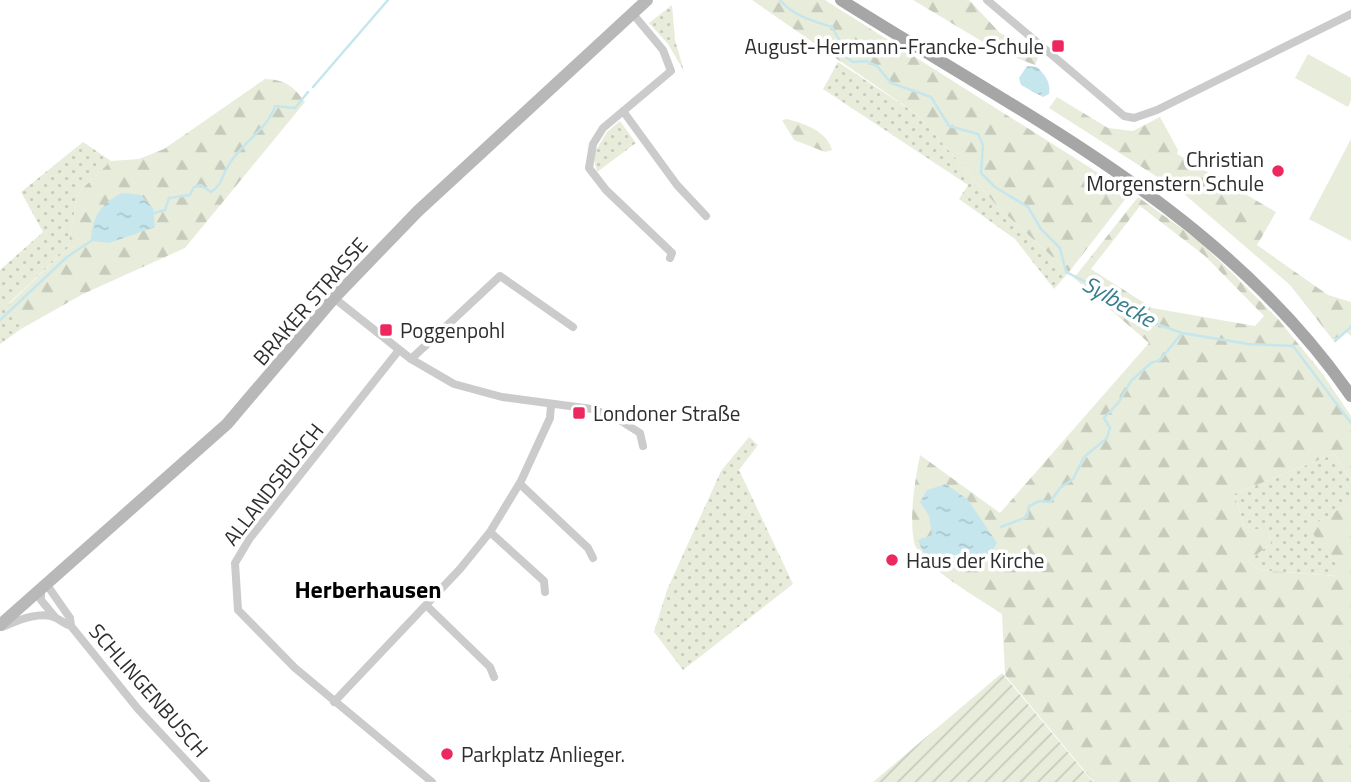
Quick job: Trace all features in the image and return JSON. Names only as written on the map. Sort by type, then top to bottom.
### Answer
[{"type":"main road","points":[[841,0],[1076,145],[1186,220],[1269,295],[1333,370],[1351,396]]},
{"type":"street","name":"BRAKER STRASSE","points":[[0,626],[227,424],[334,298],[418,211],[647,0]]},
{"type":"street","points":[[987,0],[1124,116],[1135,118],[1157,110],[1351,14]]},
{"type":"street","points":[[633,14],[663,51],[671,71],[603,128],[593,144],[589,169],[606,190],[672,253],[670,258]]},
{"type":"street","points":[[623,111],[677,185],[706,216]]},
{"type":"street","points":[[411,359],[500,276],[573,327]]},
{"type":"street","points":[[334,298],[432,373],[471,390],[551,405],[592,408],[610,414],[640,433],[643,446]]},
{"type":"street","name":"ALLANDSBUSCH","points":[[399,350],[250,538],[235,563],[238,610],[295,668],[432,782]]},
{"type":"street","points":[[334,702],[426,605],[490,532],[520,484],[550,418],[551,405]]},
{"type":"street","points":[[520,484],[588,548],[593,558]]},
{"type":"street","points":[[490,532],[544,581],[545,592]]},
{"type":"street","points":[[44,588],[41,600],[54,617],[71,626]]},
{"type":"street","name":"SCHLINGENBUSCH","points":[[44,588],[70,618],[71,626],[138,709],[206,782]]},
{"type":"street","points":[[426,605],[490,667],[494,677]]},
{"type":"street","points":[[0,626],[20,619],[54,617]]},
{"type":"green space","points":[[752,0],[825,0],[1130,193],[1069,272],[999,208],[918,115]]},
{"type":"green space","points":[[913,0],[969,0],[1000,33],[1024,44],[1038,58],[1035,65],[998,51]]},
{"type":"green space","points":[[672,5],[675,40],[684,71],[668,44],[649,23]]},
{"type":"green space","points":[[1308,54],[1351,78],[1351,100],[1348,107],[1295,78]]},
{"type":"green space","points":[[838,62],[918,115],[999,208],[1069,272],[1054,289],[1015,239],[959,199],[968,185],[823,89]]},
{"type":"green space","points":[[265,79],[288,85],[305,102],[185,248],[83,294],[21,329],[9,304],[68,248],[78,193],[111,161],[139,159],[164,149]]},
{"type":"green space","points":[[1057,97],[1108,128],[1133,131],[1160,117],[1178,150],[1177,154],[1276,212],[1257,245],[1328,295],[1351,302],[1351,336],[1346,332],[1333,340],[1290,285],[1184,194],[1049,108]]},
{"type":"green space","points":[[787,119],[820,133],[832,150],[825,152],[794,140],[782,120]]},
{"type":"green space","points":[[620,121],[636,143],[597,172],[593,155],[607,132]]},
{"type":"green space","points":[[1351,139],[1351,241],[1309,219]]},
{"type":"green space","points":[[83,142],[111,161],[78,193],[68,248],[9,303],[21,329],[0,344],[0,270],[43,232],[21,192]]},
{"type":"green space","points":[[1138,197],[1199,241],[1278,319],[1322,373],[1351,416],[1351,480],[1334,454],[1234,494],[1245,527],[1268,531],[1271,543],[1249,561],[1258,570],[1336,576],[1337,563],[1308,528],[1351,502],[1351,782],[1094,782],[1005,675],[1002,614],[939,571],[918,551],[914,542],[912,509],[920,455],[1000,513],[1149,343],[1074,278]],"holes":[[[1140,206],[1205,256],[1264,316],[1255,326],[1152,308],[1091,269]],[[929,516],[997,544],[966,560],[954,555],[938,558]]]},
{"type":"green space","points":[[749,437],[758,445],[739,470],[793,584],[683,670],[654,632],[667,590],[721,471]]},
{"type":"green space","points":[[1334,454],[1351,480],[1351,502],[1309,528],[1337,563],[1337,576],[1258,570],[1249,561],[1271,543],[1268,532],[1245,527],[1234,494]]},
{"type":"green space","points":[[1002,673],[1093,782],[873,782]]},
{"type":"water","points":[[1027,66],[1037,67],[1043,73],[1048,82],[1049,94],[1043,97],[1021,85],[1019,78]]},
{"type":"water","points":[[122,193],[141,195],[153,208],[155,227],[109,243],[91,241],[93,225],[99,212],[108,201]]},
{"type":"water","points":[[946,484],[968,500],[997,543],[991,554],[973,558],[923,552],[918,540],[932,535],[929,516],[920,502],[927,490]]},
{"type":"waterway","points":[[313,87],[388,0]]},
{"type":"waterway","name":"Sylbecke","points":[[780,0],[797,14],[832,27],[840,41],[843,55],[853,62],[866,61],[877,66],[891,83],[931,97],[949,126],[978,134],[983,145],[981,173],[995,187],[1028,207],[1041,229],[1060,248],[1066,272],[1096,287],[1102,286],[1135,309],[1142,319],[1182,333],[1248,344],[1293,346],[1351,423]]},
{"type":"waterway","points":[[154,213],[165,210],[169,198],[190,195],[194,187],[201,185],[211,192],[215,189],[233,158],[266,122],[275,106],[295,108],[308,92]]},
{"type":"waterway","points":[[0,320],[67,257],[91,241]]},
{"type":"waterway","points":[[1335,341],[1351,327]]},
{"type":"waterway","points":[[1001,527],[1027,517],[1029,506],[1040,501],[1050,502],[1060,488],[1073,479],[1084,457],[1107,438],[1110,428],[1104,418],[1119,402],[1131,381],[1151,363],[1160,360],[1182,333]]},
{"type":"place","name":"August-Hermann-Francke-Schule","points":[[1058,46]]},
{"type":"place","name":"Christian Morgenstern Schule","points":[[1278,171]]},
{"type":"place","name":"Poggenpohl","points":[[386,330]]},
{"type":"place","name":"Londoner Straße","points":[[579,413]]},
{"type":"place","name":"Haus der Kirche","points":[[892,560]]},
{"type":"place","name":"Parkplatz Anlieger.","points":[[447,754]]},
{"type":"district","name":"Herberhausen","points":[[368,589]]}]
